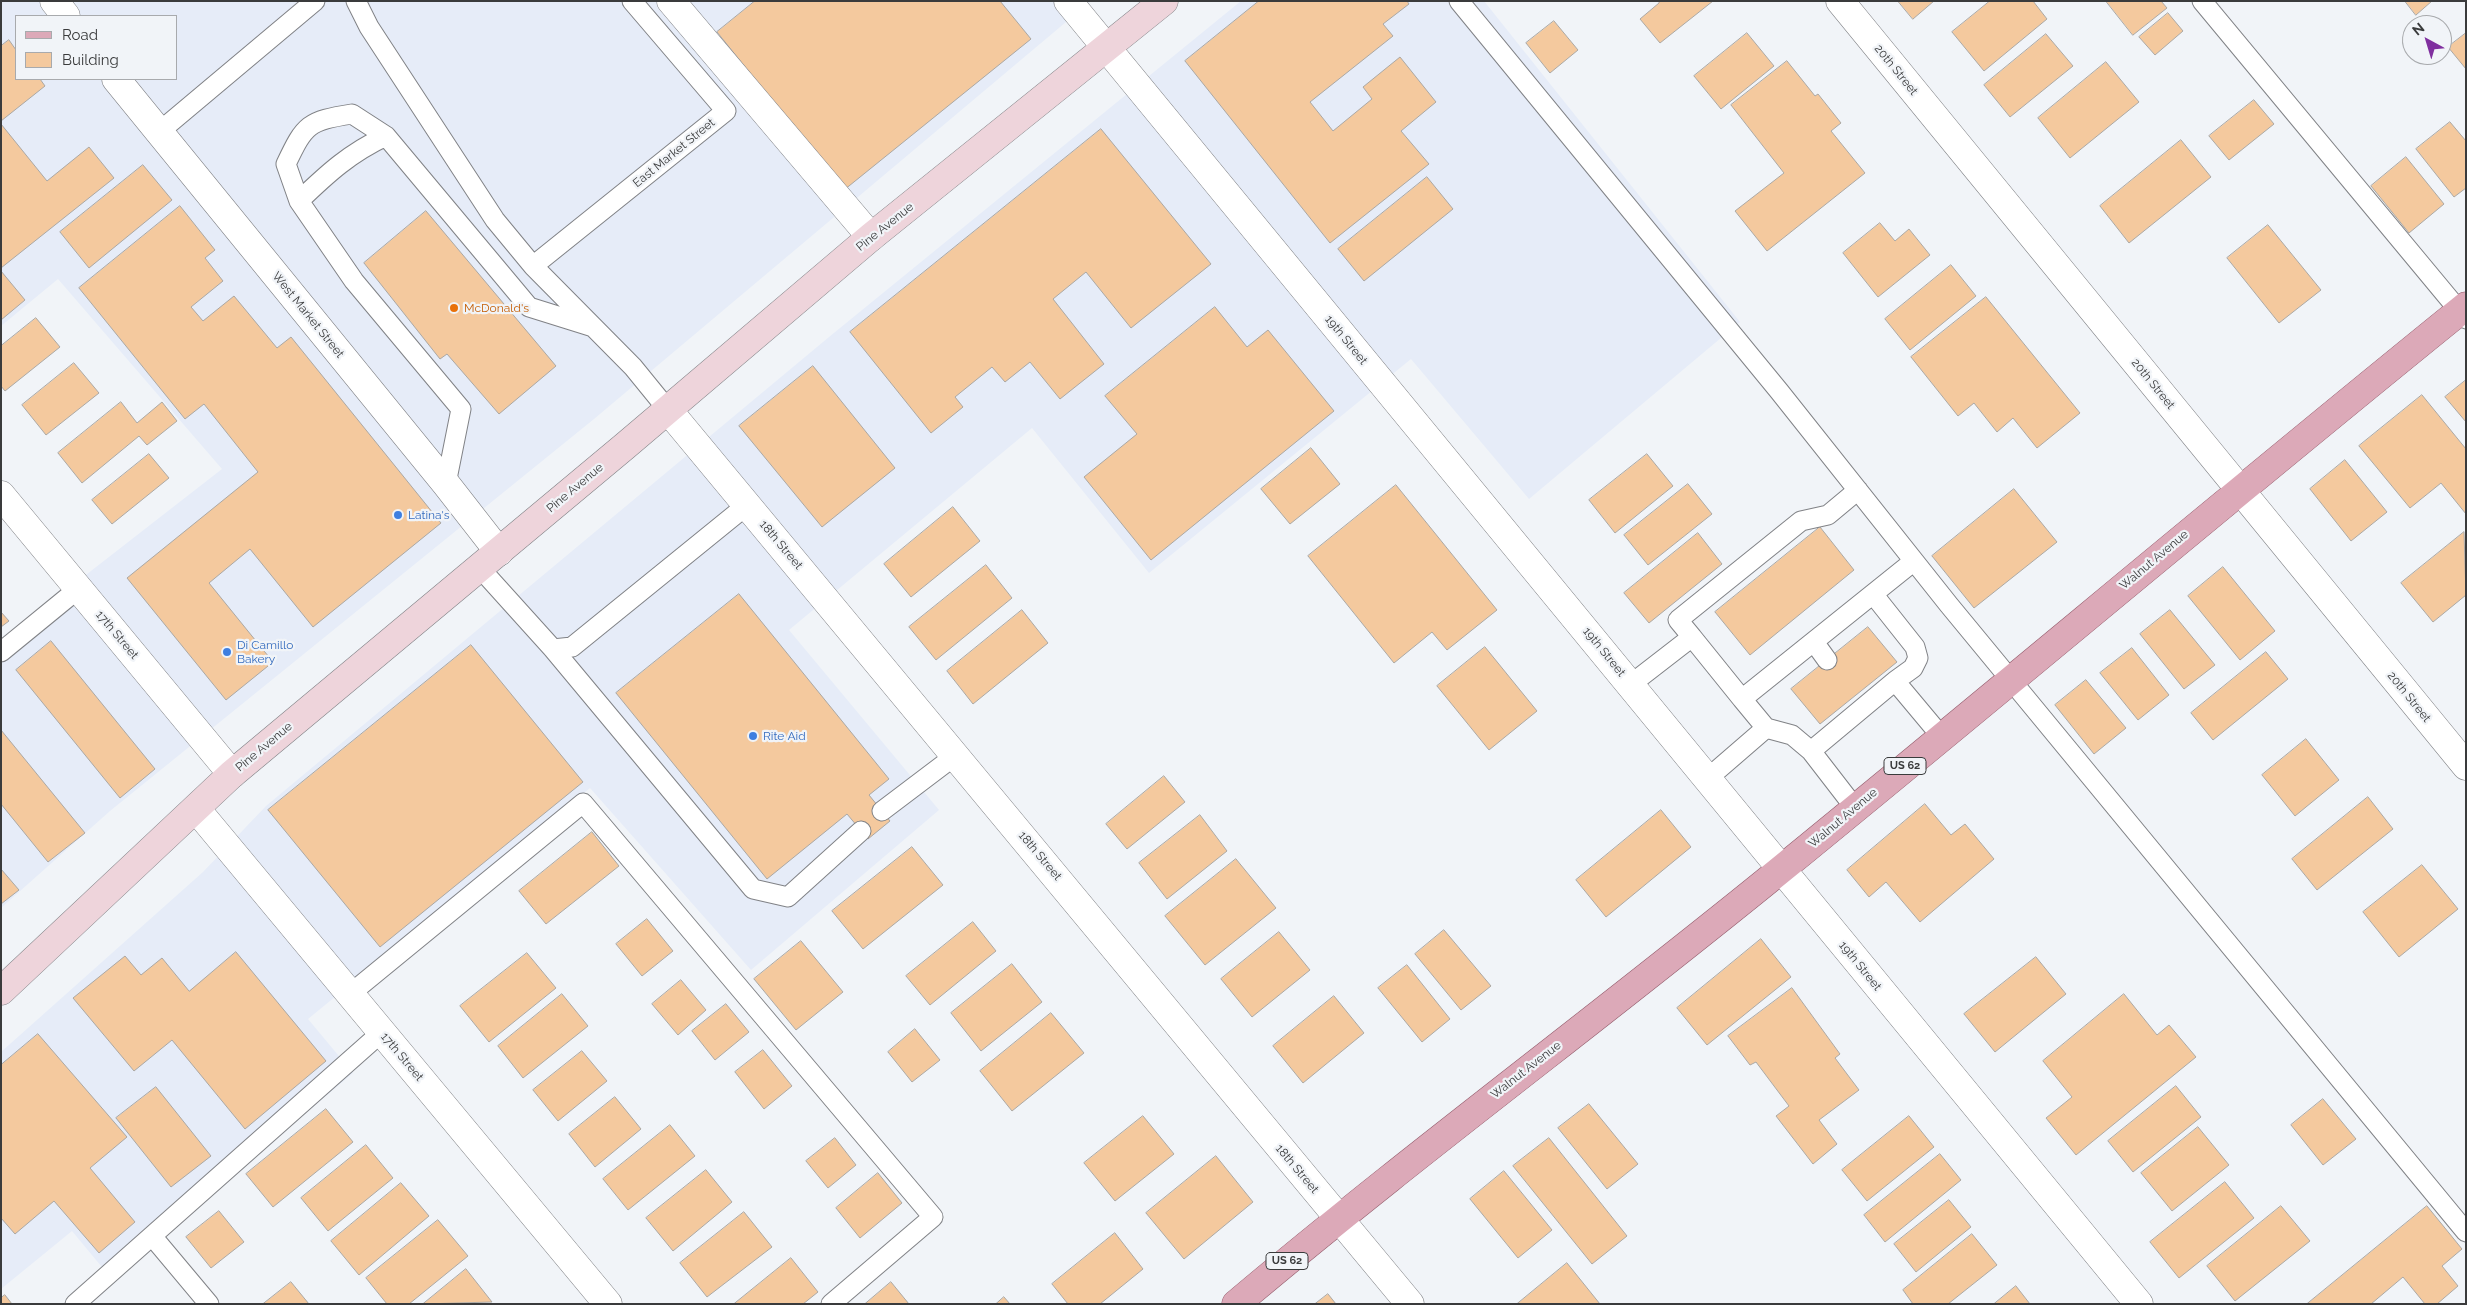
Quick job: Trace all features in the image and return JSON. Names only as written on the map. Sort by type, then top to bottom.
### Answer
[{"type":"main road","name":"Pine Avenue","points":[[1,991],[196,810],[232,774],[668,410],[871,237],[1164,1]]},
{"type":"main road","name":"Walnut Avenue","points":[[1236,1304],[1338,1218],[1781,870],[2239,490],[2464,312]]},
{"type":"street","points":[[54,1],[65,15]]},
{"type":"street","points":[[670,1],[871,237]]},
{"type":"street","name":"19th Street","points":[[1068,1],[2139,1304]]},
{"type":"street","name":"20th Street","points":[[1840,1],[2466,766]]},
{"type":"street","name":"West Market Street","points":[[117,80],[446,484],[489,559]]},
{"type":"street","name":"18th Street","points":[[668,410],[1410,1304]]},
{"type":"street","name":"17th Street","points":[[1,495],[232,774]]},
{"type":"street","name":"17th Street","points":[[196,810],[608,1304]]},
{"type":"lane","points":[[159,132],[315,1]]},
{"type":"lane","points":[[356,1],[369,27],[495,220],[533,266],[633,367],[668,410]]},
{"type":"lane","name":"East Market Street","points":[[533,266],[726,111],[632,1]]},
{"type":"lane","points":[[1459,1],[1914,561],[2466,1232]]},
{"type":"lane","points":[[2202,1],[2464,312]]},
{"type":"lane","points":[[446,484],[462,409],[354,281],[299,201],[286,164],[300,135],[319,120],[352,114],[386,136],[529,307],[593,327]]},
{"type":"lane","points":[[299,201],[335,166],[360,148],[386,136]]},
{"type":"lane","points":[[1855,808],[1811,751],[1792,735],[1766,728],[1678,620],[1801,522],[1828,515],[1858,490]]},
{"type":"lane","points":[[553,649],[572,647],[747,505]]},
{"type":"lane","points":[[489,559],[553,649],[753,889],[788,897],[861,831]]},
{"type":"lane","points":[[1742,699],[1914,561]]},
{"type":"lane","points":[[1,652],[78,588]]},
{"type":"lane","points":[[1811,751],[1861,700],[1895,682],[1913,668],[1918,658],[1915,647],[1873,594]]},
{"type":"lane","points":[[1630,685],[1692,636]]},
{"type":"lane","points":[[1814,642],[1827,660]]},
{"type":"lane","points":[[1895,682],[1942,736]]},
{"type":"lane","points":[[1707,778],[1766,728]]},
{"type":"lane","points":[[882,811],[956,755]]},
{"type":"lane","points":[[350,994],[583,803],[933,1217],[830,1304]]},
{"type":"lane","points":[[75,1304],[382,1032]]},
{"type":"lane","points":[[152,1236],[209,1304]]},
{"type":"shaded area","points":[[1,1],[1091,1],[594,419],[110,811],[1,908],[1,641],[222,469],[58,279],[1,326]]},
{"type":"shaded area","points":[[1241,1],[1484,1],[1740,322],[1529,499],[1411,359],[1149,573],[1032,428],[789,630],[939,810],[751,970],[590,788],[308,1019],[353,1073],[111,1278],[72,1231],[1,1289],[1,1052],[203,872],[266,806],[829,337]]},
{"type":"building","points":[[755,1],[1000,1],[1031,39],[844,190],[717,32]]},
{"type":"building","points":[[1259,1],[1407,1],[1409,4],[1383,24],[1393,36],[1310,102],[1333,131],[1372,99],[1363,87],[1400,57],[1436,102],[1401,131],[1429,164],[1330,243],[1185,61]]},
{"type":"building","points":[[1658,1],[1713,1],[1660,43],[1640,19],[1659,3]]},
{"type":"building","points":[[1898,1],[1934,1],[1913,19]]},
{"type":"building","points":[[1990,1],[2033,1],[2047,19],[1984,71],[1952,32]]},
{"type":"building","points":[[2106,1],[2161,1],[2167,8],[2133,35]]},
{"type":"building","points":[[2405,1],[2432,1],[2416,15]]},
{"type":"building","points":[[2168,13],[2183,31],[2155,55],[2139,37]]},
{"type":"building","points":[[1554,21],[1578,50],[1550,73],[1526,43]]},
{"type":"building","points":[[1747,33],[1774,66],[1721,109],[1694,76]]},
{"type":"building","points":[[2466,33],[2466,69],[2452,52],[2452,44]]},
{"type":"building","points":[[2046,34],[2073,66],[2010,117],[1984,85]]},
{"type":"building","points":[[9,40],[15,49],[15,80],[41,80],[45,86],[1,121],[1,46]]},
{"type":"building","points":[[1787,61],[1815,96],[1818,94],[1841,123],[1831,131],[1865,173],[1767,251],[1735,211],[1784,173],[1731,105]]},
{"type":"building","points":[[2106,62],[2139,102],[2070,158],[2038,118]]},
{"type":"building","points":[[2254,100],[2274,124],[2229,160],[2209,136]]},
{"type":"building","points":[[2450,122],[2466,141],[2466,188],[2454,197],[2416,149]]},
{"type":"building","points":[[1,124],[47,181],[89,147],[114,178],[1,268]]},
{"type":"building","points":[[1101,129],[1211,264],[1131,328],[1086,272],[1053,299],[1104,364],[1060,399],[1030,362],[1005,382],[992,367],[955,397],[963,407],[931,433],[850,332]]},
{"type":"building","points":[[2181,140],[2211,177],[2129,243],[2100,206]]},
{"type":"building","points":[[2406,157],[2444,204],[2409,233],[2371,186]]},
{"type":"building","points":[[143,165],[172,200],[89,268],[60,232]]},
{"type":"building","points":[[1427,177],[1453,209],[1364,281],[1338,249]]},
{"type":"building","points":[[180,206],[215,250],[205,258],[223,281],[191,307],[203,321],[234,296],[277,348],[291,337],[441,523],[313,627],[250,549],[209,583],[273,662],[226,700],[127,578],[258,472],[204,404],[185,419],[79,288]]},
{"type":"building","name":"McDonald's","points":[[426,211],[556,366],[499,414],[447,354],[440,359],[364,263]]},
{"type":"building","points":[[1880,223],[1895,241],[1909,229],[1930,255],[1878,297],[1843,253]]},
{"type":"building","points":[[2268,225],[2321,290],[2279,323],[2227,258]]},
{"type":"building","points":[[1951,265],[1976,296],[1910,350],[1885,319]]},
{"type":"building","points":[[1,271],[25,300],[1,320]]},
{"type":"building","points":[[1986,297],[2080,413],[2037,448],[2013,418],[1997,432],[1974,403],[1958,416],[1911,357]]},
{"type":"building","points":[[1215,307],[1247,347],[1268,330],[1334,411],[1151,560],[1084,477],[1137,434],[1105,396]]},
{"type":"building","points":[[36,318],[60,347],[5,391],[1,386],[1,346]]},
{"type":"building","points":[[74,363],[99,393],[46,435],[22,405]]},
{"type":"building","points":[[813,366],[895,468],[822,527],[739,426]]},
{"type":"building","points":[[2466,380],[2466,422],[2445,397]]},
{"type":"building","points":[[2422,395],[2466,449],[2466,514],[2441,483],[2410,508],[2359,446]]},
{"type":"building","points":[[121,402],[137,423],[162,402],[177,421],[147,445],[139,436],[82,483],[58,453]]},
{"type":"building","points":[[1311,448],[1340,484],[1290,524],[1261,489]]},
{"type":"building","points":[[149,454],[169,478],[112,524],[92,500]]},
{"type":"building","points":[[1647,454],[1673,486],[1615,533],[1589,500]]},
{"type":"building","points":[[2345,460],[2387,512],[2351,541],[2310,489]]},
{"type":"building","points":[[1688,484],[1712,514],[1648,565],[1624,535]]},
{"type":"building","points":[[1396,485],[1497,610],[1447,650],[1432,632],[1394,663],[1308,556]]},
{"type":"building","points":[[2014,489],[2057,542],[1974,608],[1932,556]]},
{"type":"building","points":[[953,507],[980,541],[911,597],[884,564]]},
{"type":"building","points":[[1820,527],[1854,570],[1750,655],[1715,612]]},
{"type":"building","points":[[2464,532],[2466,595],[2433,622],[2401,583]]},
{"type":"building","points":[[1698,533],[1722,564],[1649,623],[1624,593]]},
{"type":"building","points":[[986,565],[1012,598],[936,660],[909,627]]},
{"type":"building","points":[[2223,567],[2275,631],[2240,660],[2188,596]]},
{"type":"building","name":"Rite Aid","points":[[739,594],[889,779],[869,795],[890,821],[868,839],[847,814],[767,879],[616,693]]},
{"type":"building","points":[[1022,610],[1048,643],[973,704],[947,671]]},
{"type":"building","points":[[2170,610],[2215,665],[2184,689],[2140,634]]},
{"type":"building","points":[[1,612],[9,621],[1,627]]},
{"type":"building","points":[[1868,627],[1897,662],[1820,724],[1791,689]]},
{"type":"building","points":[[51,641],[155,769],[120,798],[16,670]]},
{"type":"building","points":[[471,645],[583,782],[380,947],[268,810]]},
{"type":"building","points":[[1485,647],[1537,711],[1489,750],[1437,686]]},
{"type":"building","points":[[2132,648],[2169,695],[2138,720],[2100,673]]},
{"type":"building","points":[[2266,652],[2288,679],[2213,740],[2191,713]]},
{"type":"building","points":[[2086,680],[2126,728],[2094,754],[2055,705]]},
{"type":"building","points":[[1,730],[85,833],[48,862],[1,804]]},
{"type":"building","points":[[2306,739],[2339,780],[2295,816],[2262,775]]},
{"type":"building","points":[[1164,776],[1185,802],[1127,849],[1106,824]]},
{"type":"building","points":[[2368,797],[2393,829],[2317,890],[2292,859]]},
{"type":"building","points":[[1925,804],[1951,835],[1965,824],[1994,859],[1920,922],[1886,882],[1869,897],[1847,870]]},
{"type":"building","points":[[1661,810],[1691,847],[1606,917],[1576,880]]},
{"type":"building","points":[[1200,815],[1227,851],[1167,899],[1139,863]]},
{"type":"building","points":[[592,832],[619,866],[546,924],[519,891]]},
{"type":"building","points":[[912,847],[943,885],[863,949],[832,911]]},
{"type":"building","points":[[1236,859],[1276,908],[1205,965],[1165,916]]},
{"type":"building","points":[[2422,865],[2458,909],[2399,957],[2363,912]]},
{"type":"building","points":[[1,869],[19,890],[1,904]]},
{"type":"building","points":[[647,919],[673,951],[642,976],[616,944]]},
{"type":"building","points":[[973,922],[996,951],[930,1005],[906,976]]},
{"type":"building","points":[[1444,930],[1491,986],[1461,1010],[1415,954]]},
{"type":"building","points":[[1279,932],[1310,970],[1252,1017],[1221,979]]},
{"type":"building","points":[[1761,939],[1791,977],[1707,1045],[1677,1008]]},
{"type":"building","points":[[801,941],[843,992],[796,1030],[754,979]]},
{"type":"building","points":[[236,952],[326,1061],[245,1129],[172,1040],[134,1071],[73,998],[125,956],[141,975],[162,958],[189,991]]},
{"type":"building","points":[[527,953],[556,988],[489,1042],[460,1006]]},
{"type":"building","points":[[2036,957],[2066,994],[1995,1052],[1964,1014]]},
{"type":"building","points":[[1012,964],[1042,1002],[981,1051],[951,1013]]},
{"type":"building","points":[[1407,965],[1450,1019],[1422,1042],[1378,988]]},
{"type":"building","points":[[681,980],[706,1010],[678,1035],[652,1004]]},
{"type":"building","points":[[1792,988],[1840,1054],[1835,1058],[1859,1090],[1819,1120],[1837,1144],[1813,1164],[1776,1116],[1789,1106],[1756,1062],[1750,1065],[1728,1036]]},
{"type":"building","points":[[562,994],[588,1026],[523,1078],[498,1046]]},
{"type":"building","points":[[2124,994],[2157,1035],[2169,1025],[2196,1057],[2076,1155],[2046,1118],[2072,1097],[2043,1061]]},
{"type":"building","points":[[1334,996],[1364,1033],[1303,1083],[1273,1046]]},
{"type":"building","points":[[726,1004],[749,1032],[715,1060],[692,1031]]},
{"type":"building","points":[[1051,1013],[1084,1053],[1012,1111],[980,1071]]},
{"type":"building","points":[[915,1029],[940,1060],[912,1082],[888,1052]]},
{"type":"building","points":[[38,1034],[127,1137],[90,1168],[135,1222],[99,1253],[54,1201],[15,1234],[1,1218],[1,1065]]},
{"type":"building","points":[[763,1050],[792,1086],[764,1109],[735,1072]]},
{"type":"building","points":[[582,1051],[607,1081],[558,1121],[533,1090]]},
{"type":"building","points":[[2176,1086],[2201,1117],[2133,1172],[2108,1141]]},
{"type":"building","points":[[156,1087],[211,1156],[171,1187],[116,1118]]},
{"type":"building","points":[[615,1097],[641,1129],[595,1167],[569,1134]]},
{"type":"building","points":[[2323,1099],[2356,1139],[2323,1165],[2291,1125]]},
{"type":"building","points":[[1589,1104],[1638,1164],[1607,1189],[1558,1128]]},
{"type":"building","points":[[326,1109],[353,1142],[273,1207],[246,1174]]},
{"type":"building","points":[[1143,1116],[1174,1154],[1115,1201],[1084,1163]]},
{"type":"building","points":[[1909,1116],[1934,1147],[1867,1201],[1842,1170]]},
{"type":"building","points":[[670,1125],[695,1156],[628,1210],[603,1179]]},
{"type":"building","points":[[2198,1127],[2229,1165],[2172,1211],[2141,1173]]},
{"type":"building","points":[[835,1138],[856,1165],[828,1188],[806,1161]]},
{"type":"building","points":[[1549,1138],[1627,1236],[1592,1264],[1513,1166]]},
{"type":"building","points":[[366,1145],[393,1178],[328,1231],[301,1198]]},
{"type":"building","points":[[1940,1154],[1961,1180],[1885,1242],[1864,1215]]},
{"type":"building","points":[[1216,1156],[1253,1202],[1184,1259],[1146,1213]]},
{"type":"building","points":[[706,1170],[732,1202],[673,1251],[646,1218]]},
{"type":"building","points":[[1504,1171],[1552,1230],[1518,1258],[1470,1199]]},
{"type":"building","points":[[878,1173],[902,1203],[860,1238],[836,1208]]},
{"type":"building","points":[[2225,1182],[2254,1218],[2179,1278],[2150,1242]]},
{"type":"building","points":[[401,1183],[429,1216],[359,1275],[331,1241]]},
{"type":"building","points":[[1949,1200],[1971,1227],[1916,1272],[1894,1244]]},
{"type":"building","points":[[2281,1206],[2310,1241],[2235,1301],[2207,1266]]},
{"type":"building","points":[[2427,1206],[2462,1249],[2442,1266],[2458,1286],[2437,1304],[2425,1304],[2403,1277],[2371,1304],[2307,1304]]},
{"type":"building","points":[[219,1211],[244,1242],[211,1268],[186,1237]]},
{"type":"building","points":[[744,1212],[772,1247],[707,1297],[680,1263]]},
{"type":"building","points":[[438,1220],[468,1256],[409,1304],[387,1304],[366,1278]]},
{"type":"building","points":[[1115,1233],[1143,1269],[1100,1304],[1068,1304],[1052,1284]]},
{"type":"building","points":[[1972,1234],[1997,1265],[1948,1304],[1913,1304],[1903,1290]]},
{"type":"building","points":[[791,1258],[818,1292],[803,1304],[734,1304]]},
{"type":"building","points":[[1567,1263],[1600,1304],[1517,1304]]},
{"type":"building","points":[[466,1269],[492,1302],[423,1304]]},
{"type":"building","points":[[291,1282],[309,1304],[263,1304]]},
{"type":"building","points":[[891,1282],[909,1304],[865,1304]]},
{"type":"building","points":[[2016,1286],[2030,1304],[1994,1304]]},
{"type":"building","points":[[1328,1294],[1336,1304],[1315,1304]]},
{"type":"building","points":[[5,1295],[12,1304],[1,1304],[1,1298]]},
{"type":"building","points":[[1004,1297],[1010,1304],[996,1304]]},
{"type":"place","name":"McDonald's","points":[[454,308]]},
{"type":"place","name":"Latina's","points":[[398,515]]},
{"type":"place","name":"Di Camillo Bakery","points":[[227,652]]},
{"type":"place","name":"Rite Aid","points":[[753,736]]}]
